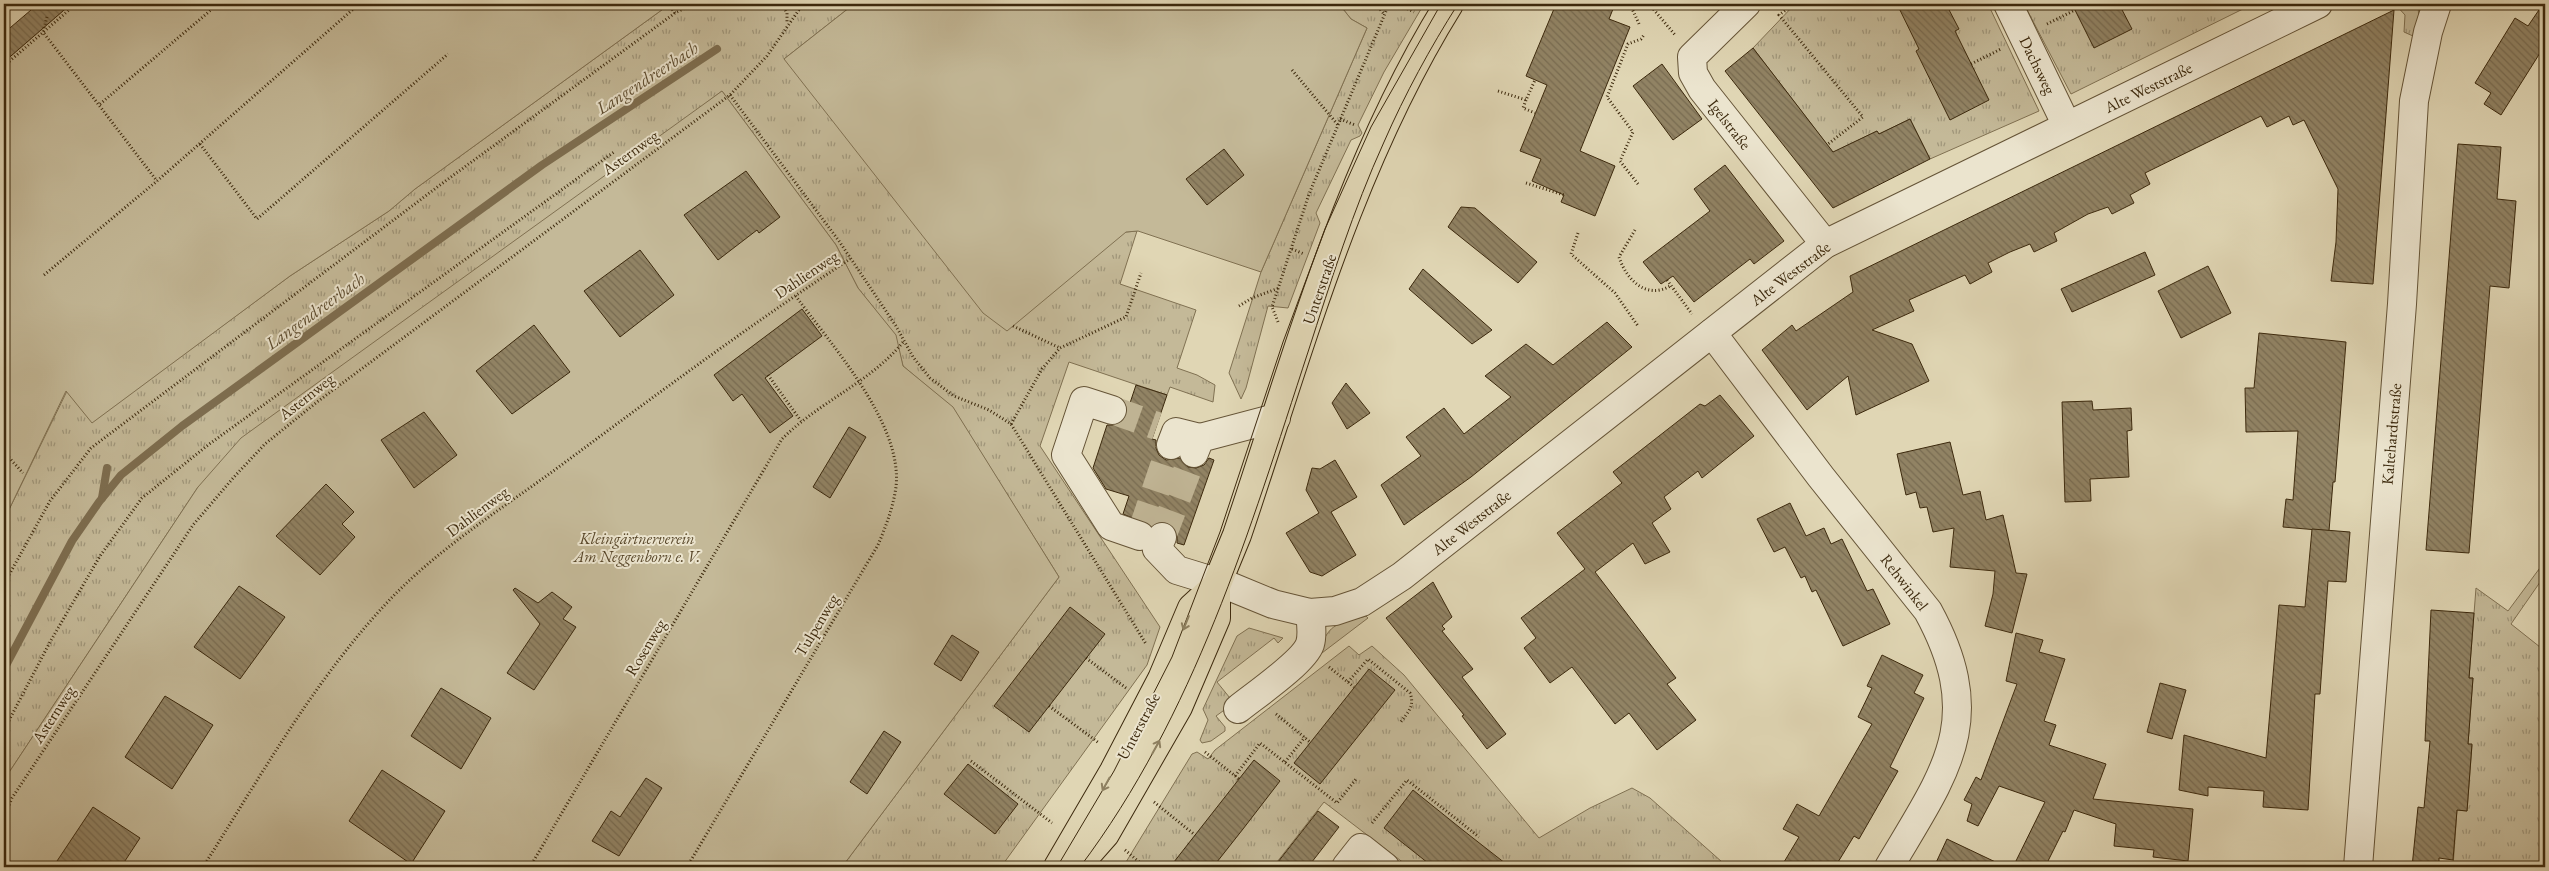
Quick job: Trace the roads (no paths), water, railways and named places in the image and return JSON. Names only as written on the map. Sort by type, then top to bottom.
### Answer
[{"type":"main road","name":"Unterstraße","points":[[1065,866],[1105,834],[1178,707],[1216,618],[1217,584],[1237,535],[1351,200],[1416,60],[1449,4]]},
{"type":"main road","name":"Unterstraße","points":[[1065,866],[1167,668],[1192,608],[1217,584]]},
{"type":"street","name":"Igelstraße","points":[[1746,4],[1692,57],[1693,73],[1702,89],[1825,244]]},
{"type":"street","name":"Dachsweg","points":[[2008,4],[2067,126]]},
{"type":"street","name":"Kaltehardtstraße","points":[[2358,867],[2402,304],[2414,101],[2428,32],[2438,4]]},
{"type":"street","name":"Alte Weststraße","points":[[1112,410],[1084,401],[1066,455],[1112,526],[1150,538],[1178,570],[1273,604],[1310,613],[1335,611],[1362,602],[1402,576],[1825,244],[2312,5]]},
{"type":"street","name":"Rehwinkel","points":[[1712,333],[1821,477],[1928,611],[1941,634],[1952,664],[1958,691],[1958,715],[1952,748],[1940,781],[1889,867]]},
{"type":"street","points":[[1180,439],[1276,418]]},
{"type":"street","points":[[1246,703],[1294,664],[1310,646],[1312,634],[1310,613]]},
{"type":"street","points":[[1354,858],[1386,867]]},
{"type":"waterway","name":"Langendreerbach","points":[[4,669],[72,541],[99,502],[121,475],[182,426],[542,165],[717,49]]},
{"type":"waterway","points":[[102,498],[107,468]]},
{"type":"tunnel","points":[[1112,410],[1157,426]]},
{"type":"tunnel","points":[[1142,531],[1171,445]]},
{"type":"tunnel","points":[[1162,537],[1194,453]]},
{"type":"tram line","points":[[1057,867],[1114,771],[1172,657],[1220,532],[1283,342],[1325,229],[1371,127],[1441,4]]},
{"type":"tram line","points":[[1080,867],[1120,808],[1156,747],[1187,684],[1215,620],[1264,487],[1334,272],[1362,194],[1409,89],[1458,4]]},
{"type":"park label","name":"Kleingärtnerverein Am Neggenborn e. V.","points":[[637,547]]}]
